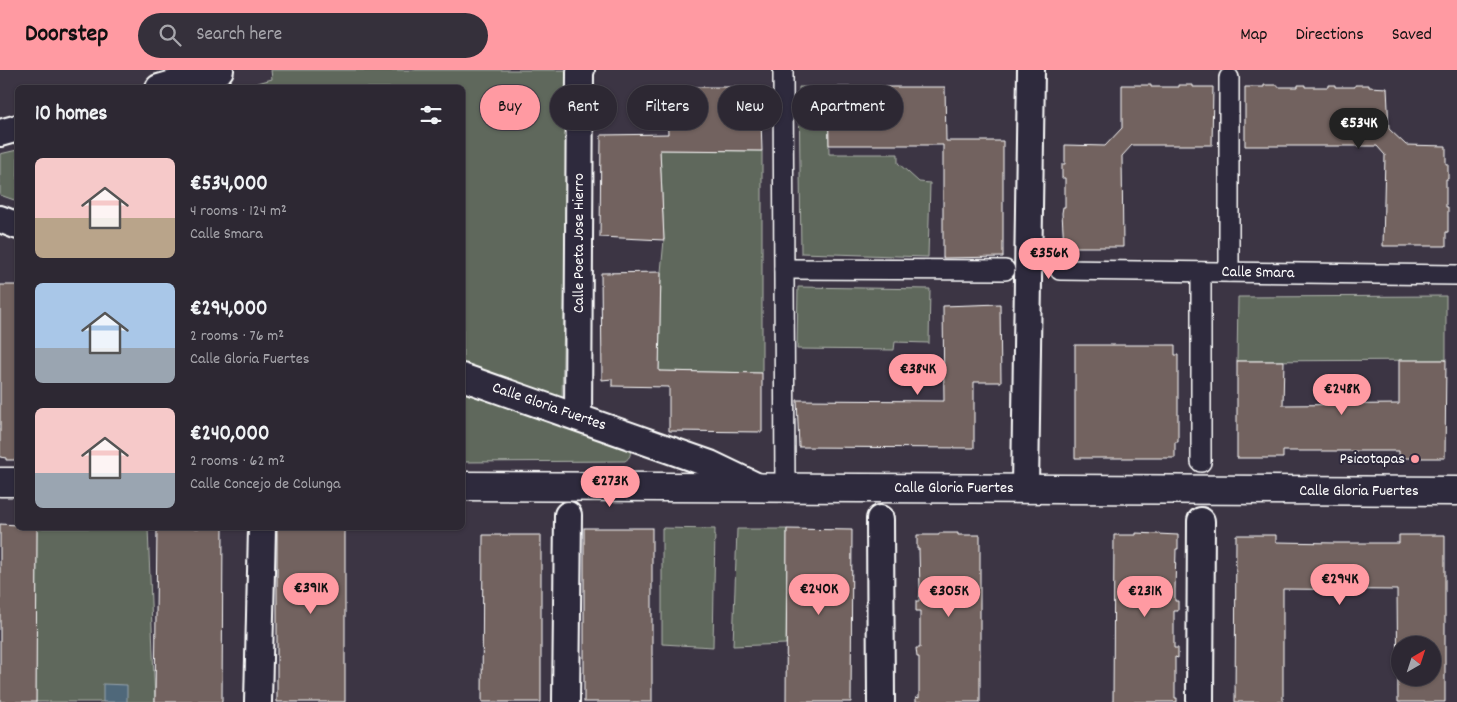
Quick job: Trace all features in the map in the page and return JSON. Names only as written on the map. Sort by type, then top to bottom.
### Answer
[{"type":"street","points":[[169,85],[220,70]]},
{"type":"street","name":"Calle Poeta Jose Hierro","points":[[578,417],[581,70]]},
{"type":"street","points":[[783,70],[785,487]]},
{"type":"street","points":[[1025,488],[1031,70]]},
{"type":"street","points":[[1229,272],[1230,78]]},
{"type":"street","points":[[0,133],[15,129]]},
{"type":"street","points":[[0,220],[15,225]]},
{"type":"street","points":[[784,269],[1005,270]]},
{"type":"street","name":"Calle Smara","points":[[1060,270],[1457,275]]},
{"type":"street","points":[[1201,272],[1201,462]]},
{"type":"street","name":"Calle Gloria Fuertes","points":[[465,380],[578,417],[710,464],[758,487],[1457,491]]},
{"type":"street","points":[[0,482],[15,482]]},
{"type":"street","points":[[465,486],[758,487]]},
{"type":"street","points":[[566,702],[568,515]]},
{"type":"street","points":[[880,518],[881,702]]},
{"type":"street","points":[[1200,702],[1201,521]]},
{"type":"street","points":[[258,702],[262,530]]},
{"type":"green space","points":[[271,70],[570,70],[570,85],[550,85],[550,130],[569,130],[562,398],[465,365],[465,85],[251,85],[272,79]]},
{"type":"green space","points":[[800,130],[829,130],[829,154],[898,154],[898,163],[919,182],[930,183],[928,257],[801,253]]},
{"type":"green space","points":[[660,150],[762,151],[762,373],[659,371],[661,272],[664,240]]},
{"type":"green space","points":[[15,151],[15,200],[0,195],[0,154]]},
{"type":"green space","points":[[798,287],[930,289],[929,343],[895,342],[894,350],[797,349]]},
{"type":"green space","points":[[1446,296],[1446,360],[1237,361],[1238,297]]},
{"type":"green space","points":[[465,393],[475,394],[629,448],[630,455],[625,461],[465,462]]},
{"type":"green space","points":[[662,528],[715,529],[713,647],[662,644]]},
{"type":"green space","points":[[737,529],[787,529],[786,644],[733,646]]},
{"type":"green space","points":[[37,530],[148,530],[155,702],[36,702]]},
{"type":"water","points":[[103,684],[127,685],[127,702],[103,702]]},
{"type":"building","points":[[1122,85],[1179,87],[1179,85],[1193,85],[1193,87],[1213,87],[1212,145],[1132,145],[1122,156],[1123,247],[1064,247],[1062,213],[1063,207],[1065,207],[1065,178],[1062,178],[1062,164],[1065,164],[1065,145],[1105,146],[1122,128]]},
{"type":"building","points":[[1264,85],[1278,85],[1278,87],[1305,85],[1305,87],[1328,87],[1328,85],[1335,85],[1335,87],[1355,87],[1355,85],[1369,85],[1369,87],[1387,88],[1389,129],[1406,145],[1446,146],[1446,164],[1448,164],[1446,207],[1448,207],[1448,232],[1446,232],[1446,246],[1383,246],[1385,155],[1377,146],[1245,146],[1245,87],[1264,87]]},
{"type":"building","points":[[708,87],[718,87],[718,130],[761,130],[762,151],[660,150],[664,240],[600,237],[601,135],[668,134],[668,130],[708,130]]},
{"type":"building","points":[[903,87],[945,87],[946,141],[1003,141],[1003,257],[943,258],[943,145],[829,145],[829,130],[903,130]]},
{"type":"building","points":[[661,272],[659,371],[762,373],[762,432],[669,431],[669,387],[612,386],[612,379],[602,380],[601,273]]},
{"type":"building","points":[[0,285],[15,285],[15,460],[6,460],[6,458],[0,457]]},
{"type":"building","points":[[1000,304],[1001,382],[974,382],[974,448],[799,447],[797,400],[944,401],[943,306]]},
{"type":"building","points":[[1075,345],[1175,345],[1175,355],[1178,355],[1178,442],[1175,442],[1175,458],[1075,458]]},
{"type":"building","points":[[1399,360],[1446,360],[1445,458],[1399,458],[1399,451],[1283,451],[1283,458],[1237,458],[1237,361],[1284,361],[1283,405],[1399,404]]},
{"type":"building","points":[[0,524],[15,525],[15,530],[37,530],[36,702],[0,702]]},
{"type":"building","points":[[584,528],[652,528],[652,702],[584,702]]},
{"type":"building","points":[[787,529],[852,530],[851,702],[786,702]]},
{"type":"building","points":[[157,530],[223,530],[222,702],[155,702]]},
{"type":"building","points":[[277,530],[345,530],[345,702],[277,702]]},
{"type":"building","points":[[939,533],[980,535],[980,702],[916,702],[916,697],[919,698],[919,657],[917,657],[916,648],[920,648],[920,611],[916,611],[916,601],[919,601],[920,590],[917,535],[939,535]]},
{"type":"building","points":[[1136,533],[1178,535],[1175,601],[1178,601],[1178,611],[1174,611],[1174,648],[1178,648],[1178,658],[1175,657],[1175,698],[1177,698],[1177,702],[1113,702],[1114,535],[1136,535]]},
{"type":"building","points":[[483,535],[541,535],[541,702],[482,702]]},
{"type":"building","points":[[1236,535],[1276,535],[1276,542],[1399,543],[1399,535],[1445,535],[1445,702],[1398,702],[1398,686],[1441,686],[1441,636],[1397,636],[1397,590],[1283,589],[1283,702],[1235,702]]},
{"type":"place","name":"Psicotapas","points":[[1415,459]]}]
